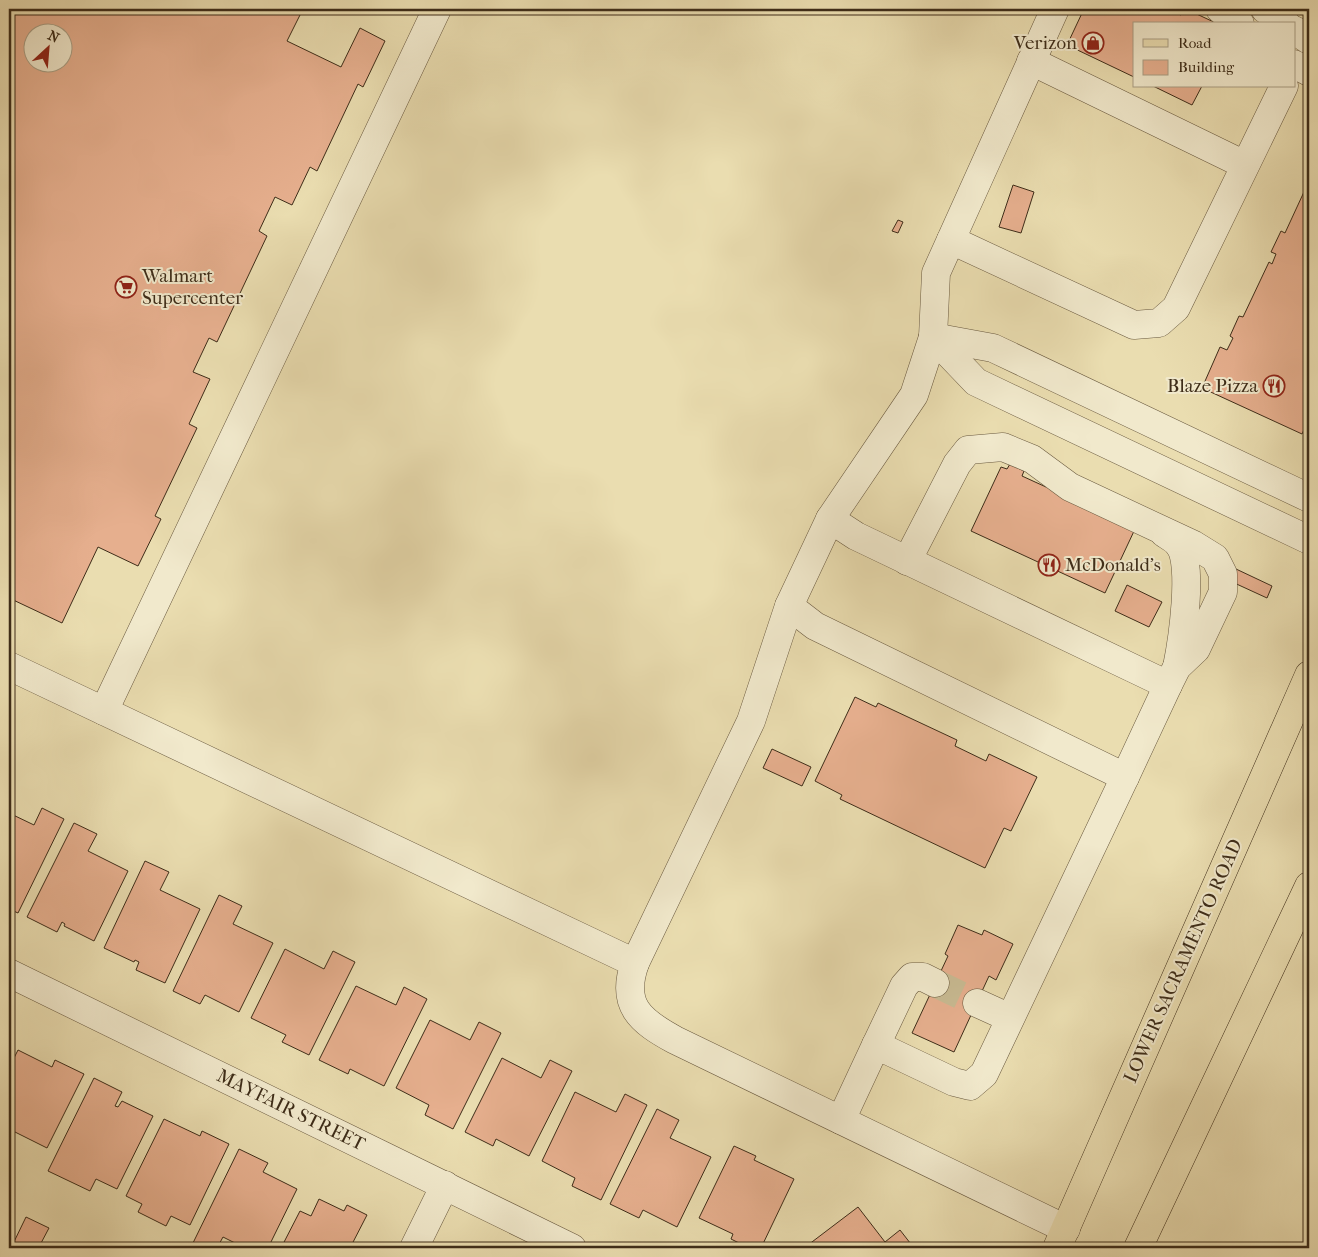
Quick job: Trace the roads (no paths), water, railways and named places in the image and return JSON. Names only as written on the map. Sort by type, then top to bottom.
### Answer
[{"type":"main road","name":"LOWER SACRAMENTO ROAD","points":[[1062,1239],[1309,674]]},
{"type":"main road","points":[[1138,1248],[1303,917],[1309,886]]},
{"type":"street","points":[[104,711],[437,9]]},
{"type":"street","points":[[1055,9],[936,273],[933,336],[914,395],[830,520],[789,606],[751,721],[629,979],[630,995],[635,1012],[651,1027],[840,1120],[1062,1239]]},
{"type":"street","points":[[1220,9],[1237,22]]},
{"type":"street","points":[[1265,9],[1283,22]]},
{"type":"street","points":[[1296,31],[1309,40]]},
{"type":"street","points":[[1031,61],[1245,165]]},
{"type":"street","points":[[951,240],[1134,325],[1160,323],[1176,308],[1245,165],[1286,88]]},
{"type":"street","points":[[933,336],[992,348],[1309,498]]},
{"type":"street","points":[[933,336],[976,382],[1309,540]]},
{"type":"street","points":[[907,561],[957,464],[968,450],[1003,447],[1032,459],[1070,487],[1194,546],[1215,558],[1223,574],[1223,592],[1196,649],[1172,676]]},
{"type":"street","points":[[830,520],[856,536],[907,561],[1172,676]]},
{"type":"street","points":[[876,1045],[954,1082],[970,1086],[984,1074],[1172,676],[1184,614],[1185,559],[1180,545],[1162,531]]},
{"type":"street","points":[[789,606],[814,626],[1125,777]]},
{"type":"street","points":[[9,666],[635,963]]},
{"type":"street","name":"MAYFAIR STREET","points":[[9,973],[572,1248]]},
{"type":"street","points":[[840,1120],[904,986],[912,977],[923,977],[935,983]]},
{"type":"street","points":[[977,1003],[1010,1018]]},
{"type":"street","points":[[414,1248],[445,1185]]},
{"type":"tunnel","points":[[935,983],[977,1003]]},
{"type":"place","name":"Verizon","points":[[1093,43]]},
{"type":"place","name":"Walmart Supercenter","points":[[126,287]]},
{"type":"place","name":"Blaze Pizza","points":[[1274,386]]},
{"type":"place","name":"McDonald's","points":[[1049,565]]}]
